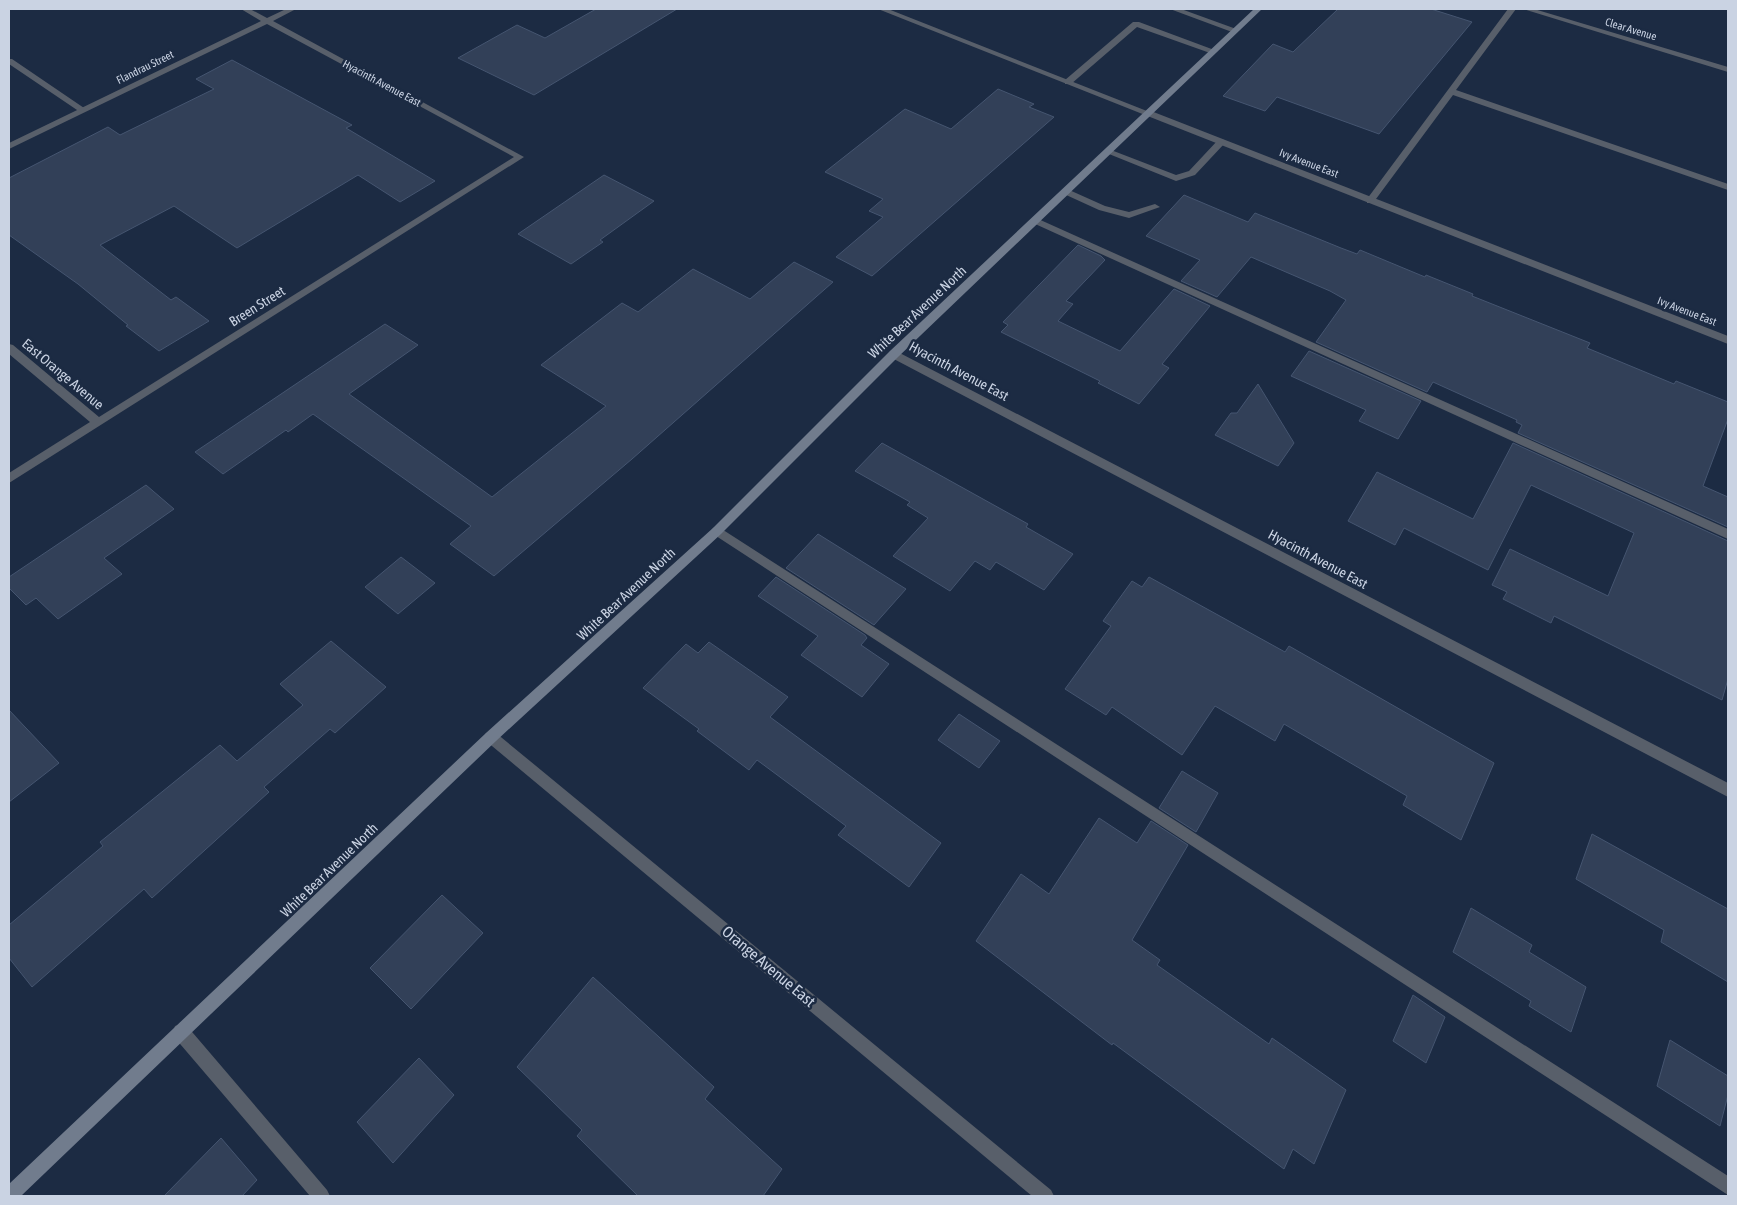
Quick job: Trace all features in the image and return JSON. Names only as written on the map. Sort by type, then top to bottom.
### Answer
[{"type":"main road","name":"White Bear Avenue North","points":[[9,1196],[492,737],[717,530],[894,354],[1258,9]]},
{"type":"street","name":"Hyacinth Avenue East","points":[[244,9],[520,157]]},
{"type":"street","name":"Flandrau Street","points":[[9,146],[292,9]]},
{"type":"street","name":"Ivy Avenue East","points":[[882,9],[1728,340]]},
{"type":"street","points":[[1174,9],[1235,30]]},
{"type":"street","points":[[1370,201],[1512,9]]},
{"type":"street","name":"Clear Avenue","points":[[1527,9],[1728,70]]},
{"type":"street","points":[[1068,82],[1136,24],[1213,51]]},
{"type":"street","points":[[9,61],[84,110]]},
{"type":"street","points":[[1451,91],[1728,187]]},
{"type":"street","points":[[1108,152],[1176,178],[1192,173],[1221,142]]},
{"type":"street","name":"Breen Street","points":[[9,478],[520,157]]},
{"type":"street","points":[[1171,190],[1176,178]]},
{"type":"street","points":[[1067,192],[1102,208],[1129,215],[1155,207]]},
{"type":"street","points":[[1036,221],[1728,534]]},
{"type":"street","name":"East Orange Avenue","points":[[9,348],[97,422]]},
{"type":"street","name":"Hyacinth Avenue East","points":[[894,354],[1728,790]]},
{"type":"street","points":[[717,530],[1728,1186]]},
{"type":"street","name":"Orange Avenue East","points":[[492,737],[1046,1196]]},
{"type":"street","points":[[181,1032],[321,1196]]},
{"type":"building","points":[[596,9],[677,9],[534,95],[458,58],[517,25],[545,38]]},
{"type":"building","points":[[1338,9],[1431,9],[1472,22],[1379,134],[1277,97],[1265,111],[1223,96],[1273,44],[1293,52]]},
{"type":"building","points":[[232,60],[352,125],[346,128],[435,181],[400,202],[358,175],[237,248],[174,206],[100,245],[171,300],[176,297],[209,321],[159,351],[126,326],[128,325],[78,284],[9,235],[9,178],[108,127],[120,135],[214,89],[196,79]]},
{"type":"building","points":[[998,89],[1034,104],[1029,107],[1054,117],[872,276],[836,257],[883,217],[869,211],[883,199],[825,172],[905,109],[951,129]]},
{"type":"building","points":[[604,175],[654,201],[600,240],[603,242],[571,264],[518,234]]},
{"type":"building","points":[[1184,195],[1248,222],[1255,213],[1357,254],[1360,250],[1425,277],[1426,275],[1473,294],[1472,296],[1590,343],[1587,348],[1674,384],[1676,381],[1728,402],[1728,419],[1703,486],[1728,497],[1728,527],[1518,433],[1522,425],[1516,422],[1517,420],[1433,382],[1427,392],[1316,342],[1346,300],[1330,291],[1251,257],[1217,297],[1181,281],[1200,260],[1146,236]]},
{"type":"building","points":[[1078,245],[1101,256],[1105,260],[1066,301],[1073,304],[1058,321],[1120,351],[1174,289],[1210,306],[1162,364],[1169,368],[1139,404],[1098,383],[1100,381],[1001,332],[1008,325],[1003,322]]},
{"type":"building","points":[[794,262],[833,282],[632,459],[494,576],[450,544],[471,526],[313,414],[288,432],[286,430],[223,474],[195,452],[385,324],[418,345],[349,394],[492,497],[606,406],[541,365],[622,303],[638,312],[693,269],[750,299]]},
{"type":"building","points":[[1309,351],[1421,401],[1398,439],[1359,421],[1366,410],[1291,376]]},
{"type":"building","points":[[1258,384],[1294,443],[1278,466],[1215,435],[1231,413],[1237,413]]},
{"type":"building","points":[[882,443],[1028,524],[1026,527],[1073,554],[1044,590],[996,562],[990,570],[975,561],[950,591],[893,556],[928,518],[907,505],[910,502],[855,471]]},
{"type":"building","points":[[1513,443],[1728,541],[1728,679],[1722,700],[1554,616],[1551,623],[1503,599],[1507,592],[1492,585],[1510,549],[1608,596],[1634,533],[1531,485],[1488,570],[1404,528],[1395,545],[1348,521],[1377,472],[1473,519]]},
{"type":"building","points":[[146,485],[174,509],[104,558],[122,574],[58,619],[36,598],[26,605],[9,588],[9,577]]},
{"type":"building","points":[[818,534],[906,589],[874,625],[786,568]]},
{"type":"building","points":[[401,557],[435,583],[398,614],[365,587]]},
{"type":"building","points":[[776,577],[865,635],[867,638],[861,645],[889,664],[862,697],[801,655],[818,636],[758,596]]},
{"type":"building","points":[[1149,577],[1285,652],[1289,646],[1494,763],[1461,840],[1403,805],[1407,796],[1284,724],[1275,741],[1215,706],[1182,755],[1112,707],[1106,715],[1065,689],[1111,626],[1103,621],[1132,581],[1142,587]]},
{"type":"building","points":[[331,641],[386,687],[335,733],[330,729],[264,787],[269,792],[152,898],[144,889],[32,987],[9,958],[9,925],[103,846],[100,842],[220,745],[237,761],[303,705],[280,684]]},
{"type":"building","points":[[709,642],[788,697],[770,717],[941,843],[909,887],[838,835],[846,826],[757,760],[749,770],[697,731],[699,729],[643,688],[686,644],[698,653]]},
{"type":"building","points":[[9,710],[59,763],[9,802]]},
{"type":"building","points":[[959,714],[1000,741],[979,768],[938,740]]},
{"type":"building","points":[[1182,771],[1218,793],[1196,832],[1159,808]]},
{"type":"building","points":[[1099,818],[1137,843],[1151,821],[1188,845],[1132,940],[1160,960],[1157,965],[1269,1044],[1272,1038],[1346,1090],[1314,1164],[1293,1149],[1284,1169],[1113,1043],[1112,1045],[976,941],[1021,874],[1049,894]]},
{"type":"building","points":[[1592,834],[1728,909],[1728,982],[1661,942],[1664,930],[1576,879]]},
{"type":"building","points":[[442,895],[483,933],[411,1009],[370,968]]},
{"type":"building","points":[[1471,908],[1532,945],[1529,952],[1586,987],[1571,1032],[1529,1006],[1531,1001],[1453,952]]},
{"type":"building","points":[[593,977],[714,1087],[705,1099],[782,1169],[763,1196],[638,1196],[577,1136],[582,1130],[517,1067]]},
{"type":"building","points":[[1413,995],[1445,1017],[1426,1063],[1393,1041]]},
{"type":"building","points":[[1670,1040],[1728,1076],[1728,1095],[1720,1126],[1657,1086]]},
{"type":"building","points":[[419,1058],[454,1095],[393,1163],[357,1122]]},
{"type":"building","points":[[221,1138],[257,1180],[242,1196],[164,1196]]}]
